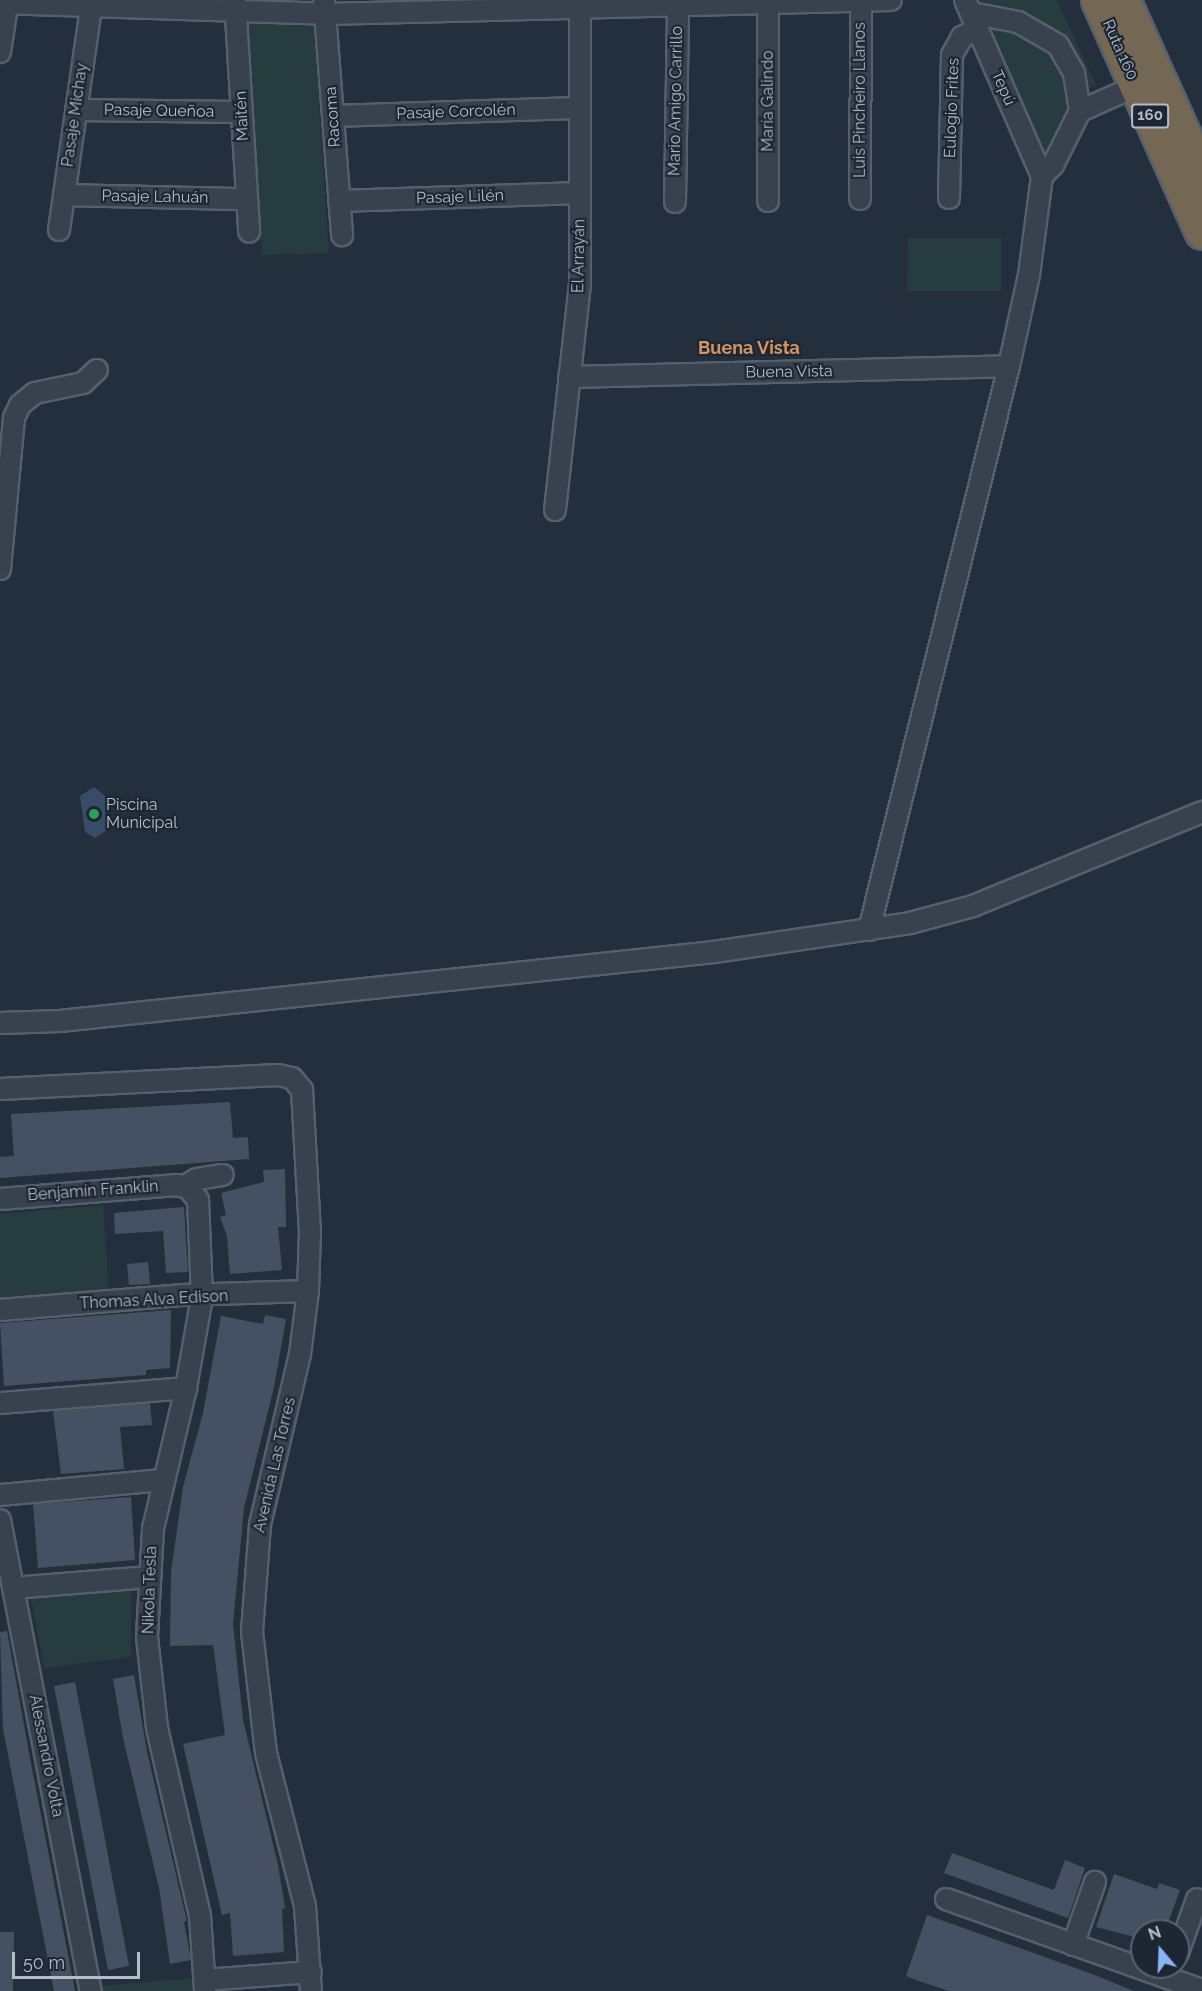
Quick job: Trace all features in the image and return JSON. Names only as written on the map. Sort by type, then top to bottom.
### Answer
[{"type":"highway","name":"Ruta 160","points":[[1098,0],[1202,232]]},
{"type":"highway","name":"Ruta 160","points":[[1123,0],[1202,176]]},
{"type":"street","points":[[0,52],[5,2],[325,7],[891,0]]},
{"type":"street","name":"Luis Pincheiro Llanos","points":[[856,1],[860,199]]},
{"type":"street","name":"María Galindo","points":[[768,2],[768,201]]},
{"type":"street","name":"Pasaje Michay","points":[[59,230],[91,3]]},
{"type":"street","name":"Mario Amigo Carrillo","points":[[675,202],[678,3]]},
{"type":"street","name":"El Arrayán","points":[[555,510],[580,284],[580,4]]},
{"type":"street","name":"Maitén","points":[[235,5],[249,232]]},
{"type":"street","name":"Racoma","points":[[325,7],[342,235]]},
{"type":"street","points":[[869,930],[1009,366],[1029,274],[1042,176],[1053,165],[1080,111],[1074,72],[1058,45],[1018,22],[971,14]]},
{"type":"street","name":"Tepú","points":[[971,14],[1042,176]]},
{"type":"street","name":"Eulogio Frites","points":[[949,198],[952,55],[962,38],[971,14]]},
{"type":"street","points":[[1080,111],[1136,86]]},
{"type":"street","name":"Pasaje Corcolén","points":[[333,116],[580,108]]},
{"type":"street","name":"Pasaje Queñoa","points":[[76,110],[242,112]]},
{"type":"street","name":"Pasaje Lilén","points":[[339,201],[580,193]]},
{"type":"street","name":"Pasaje Lahuán","points":[[64,195],[247,198]]},
{"type":"street","name":"Buena Vista","points":[[569,377],[1009,366]]},
{"type":"street","points":[[0,569],[14,418],[20,405],[35,393],[83,383],[97,370]]},
{"type":"street","points":[[0,1023],[60,1021],[477,977],[869,930],[973,906],[1202,812]]},
{"type":"street","name":"Avenida Las Torres","points":[[0,1089],[278,1075],[296,1081],[305,1103],[308,1291],[300,1354],[260,1526],[252,1613],[260,1720],[301,1882],[311,1982]]},
{"type":"street","name":"Benjamín Franklin","points":[[0,1198],[189,1188],[197,1179],[223,1175]]},
{"type":"street","name":"Nikola Tesla","points":[[189,1188],[200,1211],[202,1297],[186,1388],[153,1529],[149,1577],[148,1653],[153,1705],[200,1915],[205,1986]]},
{"type":"street","name":"Thomas Alva Edison","points":[[0,1310],[184,1295],[202,1297],[308,1291]]},
{"type":"street","points":[[0,1403],[186,1388]]},
{"type":"street","points":[[0,1495],[163,1480]]},
{"type":"street","name":"Alessandro Volta","points":[[0,1520],[91,1991]]},
{"type":"street","points":[[13,1588],[149,1577]]},
{"type":"street","points":[[1073,1945],[1095,1882]]},
{"type":"street","points":[[946,1899],[1130,1965]]},
{"type":"street","points":[[1190,1919],[1197,1899]]},
{"type":"street","points":[[1169,1979],[1202,1990]]},
{"type":"street","points":[[205,1986],[311,1982]]},
{"type":"green space","points":[[242,0],[312,0],[329,253],[262,255]]},
{"type":"green space","points":[[978,0],[1057,0],[1096,85],[1071,95],[1052,156],[1047,158]]},
{"type":"green space","points":[[908,238],[1001,238],[1001,291],[907,291]]},
{"type":"green space","points":[[103,1205],[109,1290],[0,1299],[0,1214]]},
{"type":"green space","points":[[131,1583],[131,1657],[44,1668],[30,1593]]},
{"type":"green space","points":[[194,1978],[194,1991],[101,1991],[99,1986]]},
{"type":"water","name":"Piscina Municipal","points":[[94,787],[105,796],[107,830],[95,838],[85,832],[80,796]]},
{"type":"building","points":[[230,1102],[233,1138],[248,1137],[249,1159],[0,1178],[0,1157],[14,1156],[11,1114]]},
{"type":"building","points":[[285,1169],[286,1227],[278,1227],[282,1270],[230,1274],[227,1236],[220,1217],[226,1215],[221,1193],[264,1182],[263,1170]]},
{"type":"building","points":[[184,1207],[188,1272],[166,1273],[163,1231],[115,1234],[114,1213]]},
{"type":"building","points":[[148,1262],[150,1284],[129,1285],[127,1264]]},
{"type":"building","points":[[171,1310],[170,1368],[146,1370],[146,1375],[4,1386],[0,1323]]},
{"type":"building","points":[[265,1315],[286,1319],[274,1387],[244,1508],[233,1624],[243,1720],[278,1865],[285,1908],[282,1909],[284,1952],[233,1956],[230,1913],[222,1915],[183,1744],[225,1735],[213,1645],[170,1646],[171,1572],[183,1487],[203,1413],[221,1316],[263,1324]]},
{"type":"building","points":[[150,1403],[152,1425],[120,1427],[124,1469],[61,1474],[53,1411]]},
{"type":"building","points":[[131,1497],[135,1560],[38,1568],[33,1504]]},
{"type":"building","points":[[7,1631],[75,1991],[54,1991],[3,1729],[0,1632]]},
{"type":"building","points":[[134,1675],[147,1752],[187,1921],[184,1922],[191,1960],[170,1964],[159,1888],[123,1738],[113,1679]]},
{"type":"building","points":[[75,1682],[129,1966],[108,1970],[54,1686]]},
{"type":"building","points":[[952,1853],[1054,1890],[1065,1860],[1085,1868],[1068,1918],[944,1873]]},
{"type":"building","points":[[1114,1874],[1157,1889],[1159,1883],[1180,1890],[1169,1919],[1130,1919],[1130,1936],[1096,1927]]},
{"type":"building","points":[[927,1915],[1134,1991],[949,1991],[919,1981],[906,1976]]},
{"type":"building","points":[[0,1932],[14,1932],[13,1991],[0,1991]]},
{"type":"place","name":"Piscina Municipal","points":[[94,814]]},
{"type":"district","name":"Buena Vista","points":[[749,348]]}]
